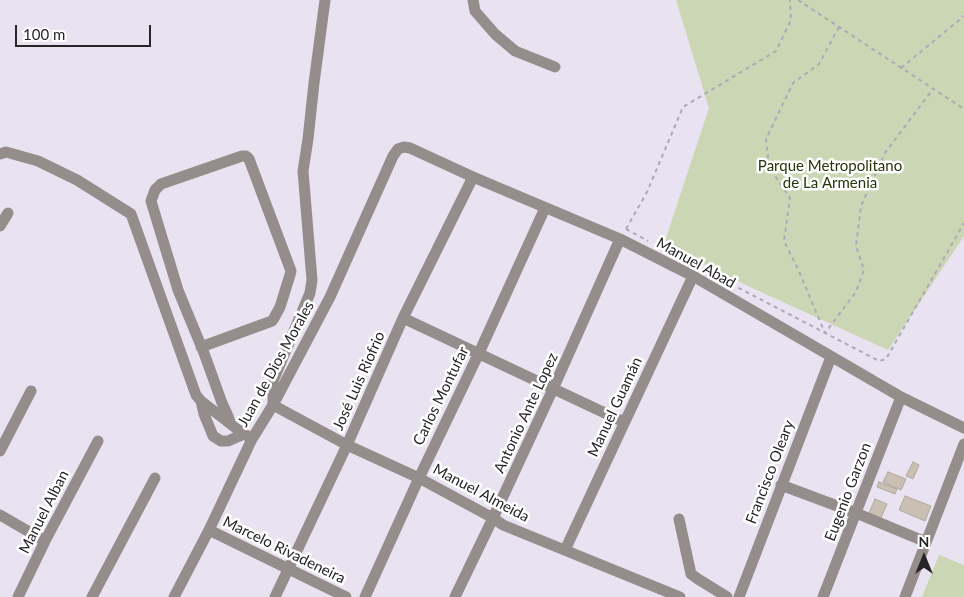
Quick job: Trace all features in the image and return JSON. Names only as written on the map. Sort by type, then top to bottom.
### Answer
[{"type":"street","points":[[273,405],[274,381],[310,293],[312,280],[303,171],[325,0]]},
{"type":"street","points":[[473,0],[475,11],[494,34],[515,51],[554,67]]},
{"type":"street","name":"Juan de Dios Morales","points":[[174,597],[209,530],[248,436],[273,405],[330,297],[393,156],[398,149],[404,148]]},
{"type":"street","name":"Manuel Abad","points":[[404,148],[410,148],[473,178],[545,208],[623,234],[901,397],[964,428]]},
{"type":"street","points":[[0,154],[6,152],[38,161],[77,180],[131,214],[196,395],[213,436],[221,441],[248,436]]},
{"type":"street","points":[[201,347],[272,321],[280,307],[290,275],[250,159],[246,156],[161,184],[155,190],[152,197],[152,207],[178,290],[230,422]]},
{"type":"street","name":"José Luis Riofrio","points":[[275,597],[347,444],[403,318],[473,178]]},
{"type":"street","name":"Carlos Montufar","points":[[365,597],[545,208]]},
{"type":"street","points":[[0,226],[8,213]]},
{"type":"street","name":"Antonio Ante Lopez","points":[[455,597],[554,389],[623,234]]},
{"type":"street","name":"Manuel Guamán","points":[[565,550],[692,276]]},
{"type":"street","points":[[403,318],[624,422]]},
{"type":"street","name":"Francisco Oleary","points":[[738,597],[831,357]]},
{"type":"street","points":[[0,451],[31,391]]},
{"type":"street","name":"Eugenio Garzon","points":[[823,597],[901,397]]},
{"type":"street","points":[[200,401],[248,436]]},
{"type":"street","name":"Manuel Almeida","points":[[273,405],[347,444],[419,478],[503,525],[680,597]]},
{"type":"street","name":"Manuel Alban","points":[[18,597],[45,541],[98,441]]},
{"type":"street","points":[[905,597],[964,444]]},
{"type":"street","points":[[92,597],[155,478]]},
{"type":"street","points":[[781,485],[926,542]]},
{"type":"street","points":[[0,515],[45,541]]},
{"type":"street","points":[[679,519],[692,574],[728,597]]},
{"type":"street","name":"Marcelo Rivadeneira","points":[[209,530],[346,597]]},
{"type":"path","points":[[652,243],[623,234],[647,192],[683,107],[776,51],[791,20],[790,0]]},
{"type":"path","points":[[798,0],[964,109]]},
{"type":"path","points":[[901,68],[964,16]]},
{"type":"path","points":[[825,333],[784,241],[790,198],[769,167],[766,139],[793,83],[819,64],[839,27]]},
{"type":"path","points":[[825,333],[856,292],[864,270],[856,246],[861,206],[885,153],[933,89]]},
{"type":"path","points":[[704,270],[879,361],[886,359],[964,223]]},
{"type":"green space","name":"Parque Metropolitano de La Armenia","points":[[676,0],[964,0],[964,236],[888,350],[748,286],[664,244],[709,108]]},
{"type":"green space","points":[[939,555],[964,565],[964,597],[922,597]]},
{"type":"building","points":[[913,462],[919,465],[913,479],[906,476]]},
{"type":"building","points":[[888,472],[906,479],[901,490],[883,482]]},
{"type":"building","points":[[879,482],[897,489],[895,494],[877,487]]},
{"type":"building","points":[[905,496],[931,506],[925,521],[899,510]]},
{"type":"building","points":[[875,499],[887,504],[881,518],[869,513]]}]
